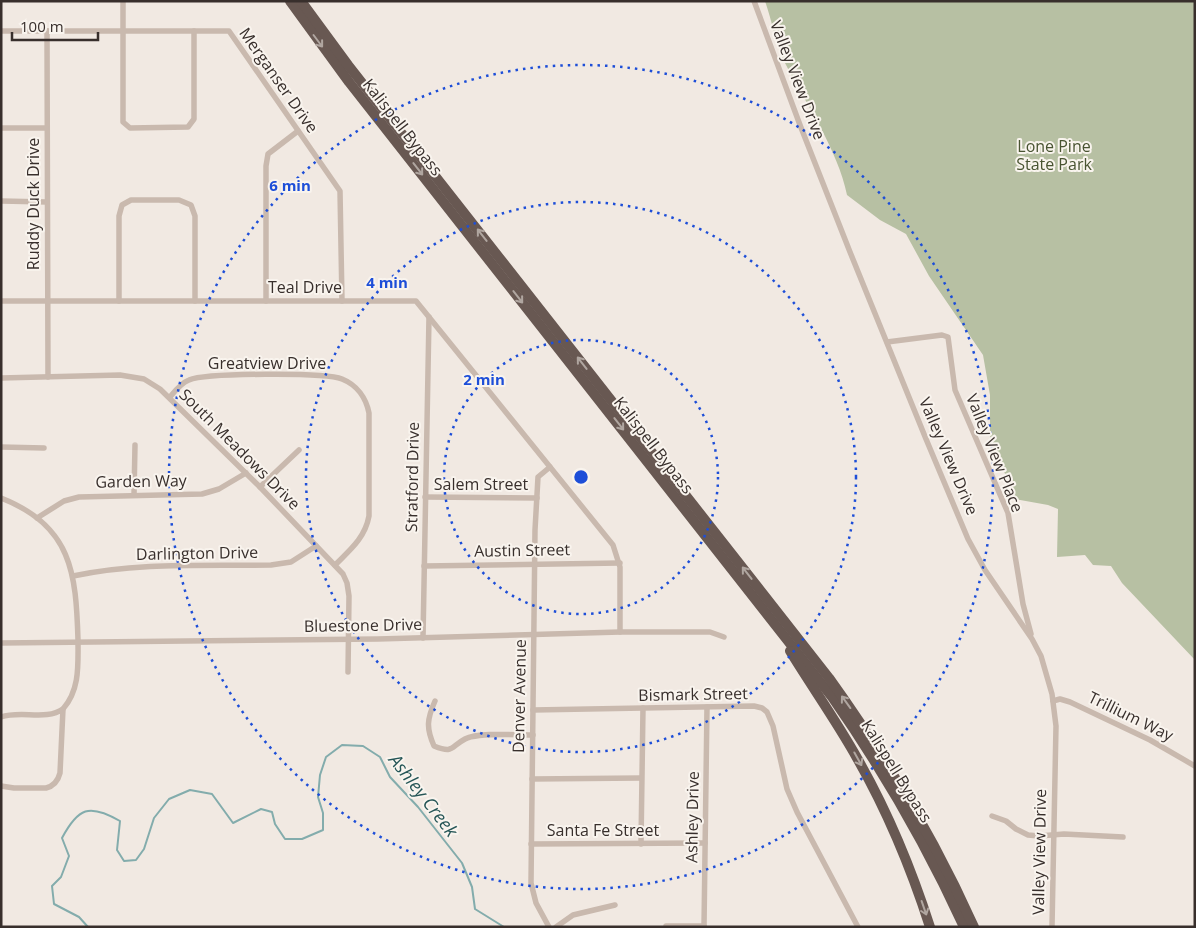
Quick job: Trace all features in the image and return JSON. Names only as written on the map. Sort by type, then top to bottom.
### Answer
[{"type":"highway","name":"Kalispell Bypass","points":[[290,1],[361,97],[822,684],[871,754],[918,833],[964,927]]},
{"type":"highway","name":"Kalispell Bypass","points":[[301,1],[354,73],[798,637],[842,696],[882,755],[920,818],[974,927]]},
{"type":"highway","points":[[768,614],[790,653],[838,726],[869,779],[897,837],[930,927]]},
{"type":"street","points":[[123,1],[123,122],[130,128],[188,127],[194,119],[194,31]]},
{"type":"street","name":"Valley View Drive","points":[[754,1],[800,125],[926,439],[979,560],[1032,639],[1044,664],[1053,701],[1056,734],[1052,927]]},
{"type":"street","name":"Merganser Drive","points":[[1,31],[229,31],[340,191],[342,301]]},
{"type":"street","name":"Ruddy Duck Drive","points":[[47,31],[48,376]]},
{"type":"street","points":[[1,128],[46,128]]},
{"type":"street","points":[[266,301],[266,166],[268,154],[298,130]]},
{"type":"street","points":[[120,301],[119,216],[122,205],[131,200],[179,200],[193,207],[195,216],[195,301]]},
{"type":"street","points":[[1,201],[47,202]]},
{"type":"street","name":"Teal Drive","points":[[1,301],[416,301],[608,538],[620,563],[620,632]]},
{"type":"street","name":"Stratford Drive","points":[[422,638],[429,317]]},
{"type":"street","name":"Valley View Place","points":[[887,342],[942,335],[948,338],[955,390],[1008,513],[1023,604],[1032,639]]},
{"type":"street","name":"Greatview Drive","points":[[170,398],[182,384],[194,378],[234,376],[326,375],[342,378],[359,391],[366,401],[370,419],[369,516],[361,538],[335,565]]},
{"type":"street","name":"South Meadows Drive","points":[[1,378],[132,376],[150,382],[170,398],[260,487],[335,565],[345,578],[348,587],[348,672]]},
{"type":"street","points":[[134,495],[135,445]]},
{"type":"street","points":[[1,447],[44,448]]},
{"type":"street","points":[[260,487],[300,450]]},
{"type":"street","name":"Denver Avenue","points":[[549,927],[533,896],[531,844],[538,477],[550,467]]},
{"type":"street","name":"Garden Way","points":[[37,518],[64,501],[79,497],[208,493],[219,489],[246,473]]},
{"type":"street","name":"Salem Street","points":[[425,497],[537,498]]},
{"type":"street","points":[[1,498],[21,507],[37,518],[59,543],[70,564],[73,576],[77,606],[78,642],[76,684],[70,700],[63,709],[51,714],[10,714],[1,717]]},
{"type":"street","name":"Darlington Drive","points":[[73,576],[133,567],[271,566],[291,562],[316,546]]},
{"type":"street","name":"Austin Street","points":[[424,566],[620,563]]},
{"type":"street","name":"Bluestone Drive","points":[[1,643],[422,638],[620,632],[710,632],[724,637]]},
{"type":"street","name":"Trillium Way","points":[[1053,701],[1060,699],[1070,702],[1150,740],[1195,766]]},
{"type":"street","points":[[435,701],[428,717],[429,736],[434,746],[444,750],[454,748],[466,738],[533,735]]},
{"type":"street","name":"Bismark Street","points":[[533,710],[754,706],[762,708],[767,712],[773,726],[788,789],[794,804],[858,927]]},
{"type":"street","name":"Ashley Drive","points":[[704,926],[707,707]]},
{"type":"street","points":[[641,844],[643,708]]},
{"type":"street","points":[[1,786],[46,788],[51,787],[57,781],[60,773],[63,709]]},
{"type":"street","points":[[532,779],[642,778]]},
{"type":"street","points":[[992,816],[1006,820],[1016,829],[1028,835],[1053,834],[1123,837]]},
{"type":"street","name":"Santa Fe Street","points":[[531,844],[705,843]]},
{"type":"street","points":[[556,927],[573,915],[615,905]]},
{"type":"street","points":[[666,926],[704,926]]},
{"type":"green space","name":"Lone Pine State Park","points":[[765,1],[1195,1],[1195,660],[1122,583],[1111,566],[1093,565],[1085,555],[1057,557],[1058,509],[1048,505],[1015,499],[990,436],[990,395],[983,355],[929,276],[906,234],[880,220],[847,195],[843,178],[829,144],[782,56]]},
{"type":"waterway","name":"Ashley Creek","points":[[88,927],[79,917],[54,904],[52,886],[61,877],[69,856],[62,838],[73,820],[79,815],[85,811],[100,812],[120,821],[117,850],[124,861],[136,860],[144,849],[154,818],[169,799],[190,790],[212,794],[233,823],[261,809],[272,812],[275,824],[285,839],[302,839],[323,830],[323,813],[318,797],[320,775],[326,757],[342,745],[363,746],[380,757],[390,777],[418,807],[462,863],[472,887],[475,909],[504,927]]}]
